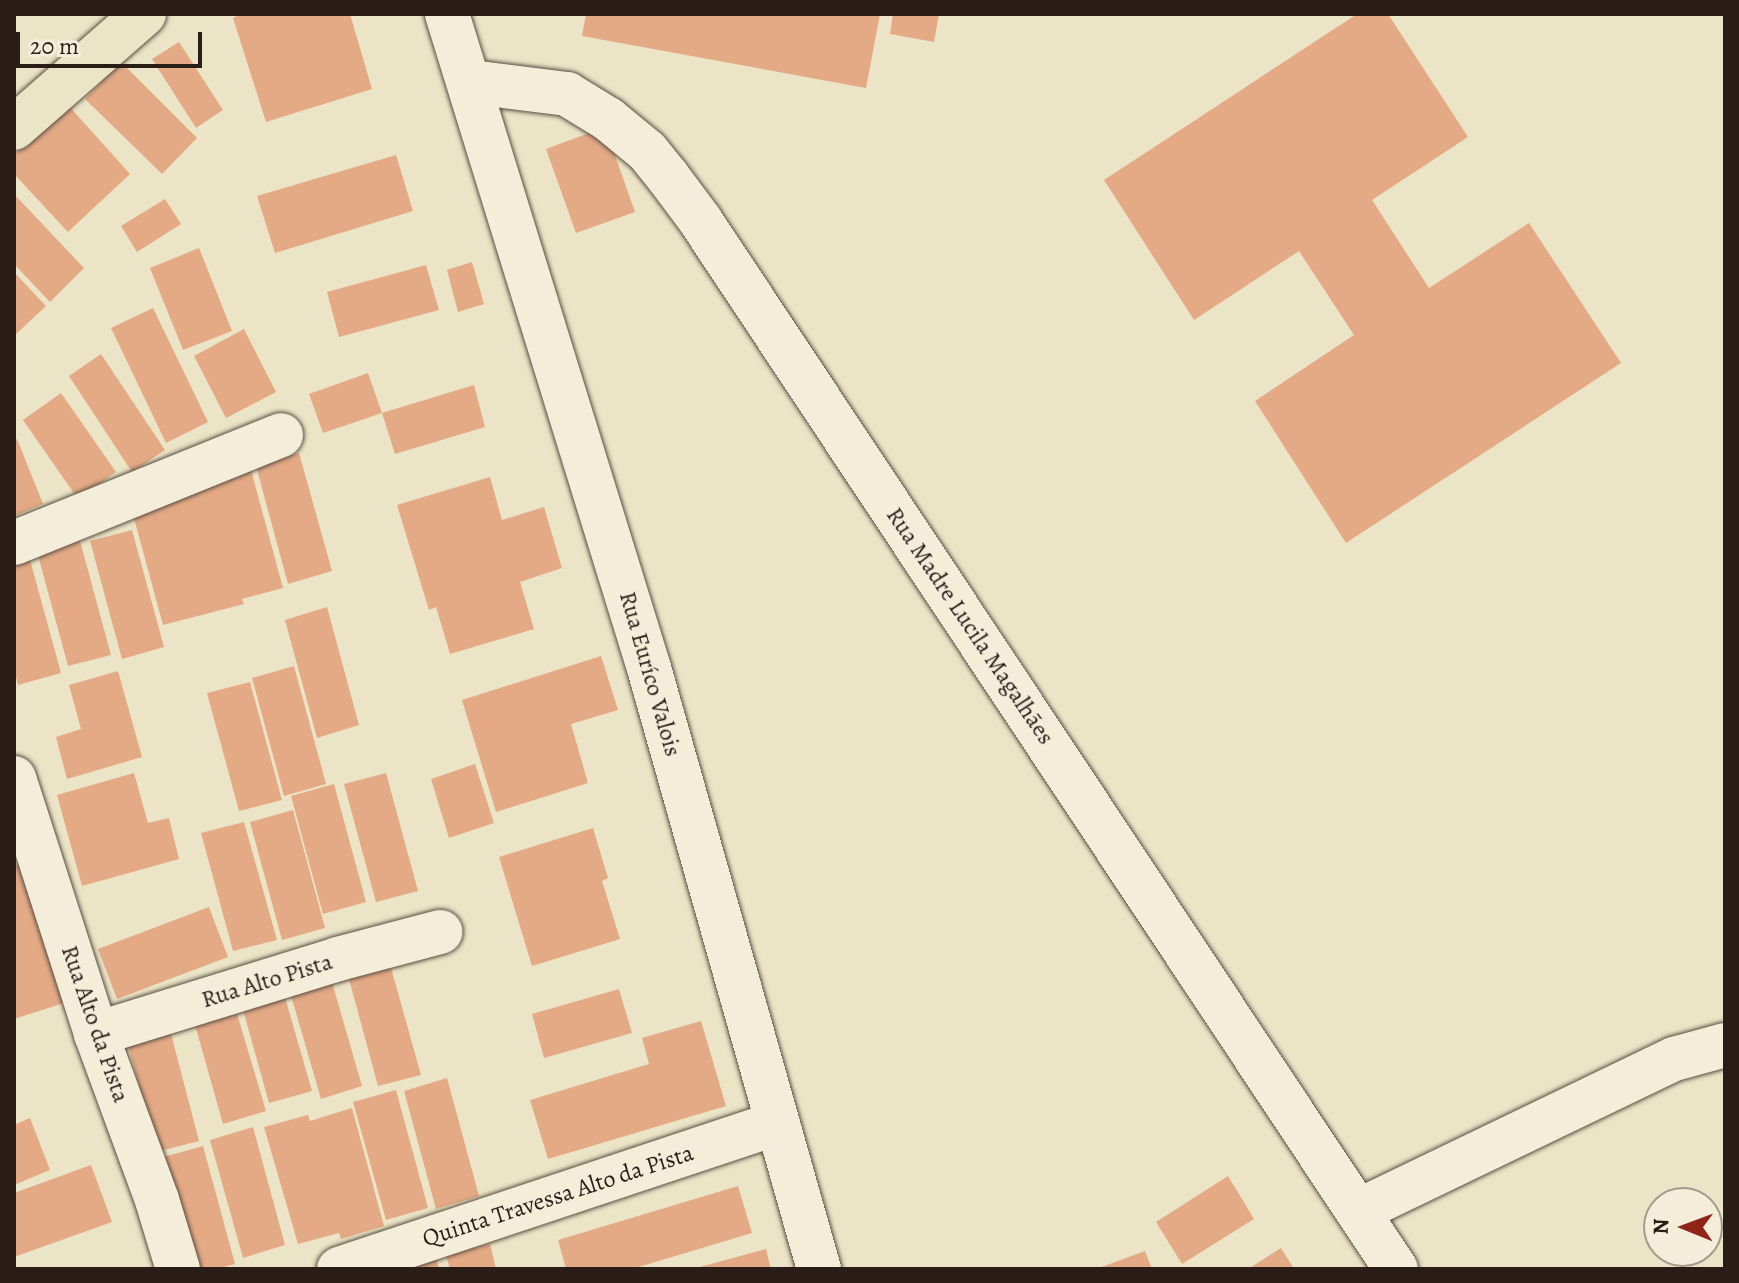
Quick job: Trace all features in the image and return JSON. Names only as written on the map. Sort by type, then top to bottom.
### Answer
[{"type":"main road","points":[[14,128],[144,14]]},
{"type":"street","name":"Rua Euríco Valois","points":[[447,14],[471,82],[508,219],[649,668],[819,1269]]},
{"type":"street","name":"Rua Madre Lucila Magalhães","points":[[471,82],[567,94],[608,119],[647,151],[668,177],[700,220],[1396,1269]]},
{"type":"street","points":[[14,543],[281,435]]},
{"type":"street","name":"Rua Alto da Pista","points":[[14,778],[96,1034],[178,1269]]},
{"type":"street","name":"Rua Alto Pista","points":[[96,1034],[338,959],[440,932]]},
{"type":"street","points":[[1358,1211],[1674,1059],[1725,1045]]},
{"type":"street","name":"Quinta Travessa Alto da Pista","points":[[339,1269],[777,1123]]},
{"type":"building","points":[[242,14],[350,14],[372,89],[266,122],[233,18]]},
{"type":"building","points":[[586,14],[880,14],[866,88],[582,36]]},
{"type":"building","points":[[893,14],[939,14],[934,42],[890,34]]},
{"type":"building","points":[[1357,14],[1388,14],[1468,137],[1372,200],[1429,288],[1529,223],[1621,363],[1346,543],[1255,401],[1354,335],[1299,251],[1194,320],[1104,180]]},
{"type":"building","points":[[179,42],[223,110],[196,128],[152,59]]},
{"type":"building","points":[[121,62],[197,138],[162,174],[85,99]]},
{"type":"building","points":[[68,105],[130,174],[68,232],[14,174],[14,155]]},
{"type":"building","points":[[605,127],[635,212],[576,233],[546,149]]},
{"type":"building","points":[[396,155],[413,211],[275,253],[257,196]]},
{"type":"building","points":[[14,194],[84,268],[50,302],[14,264]]},
{"type":"building","points":[[165,199],[181,224],[137,252],[121,226]]},
{"type":"building","points":[[199,248],[232,331],[183,350],[150,268]]},
{"type":"building","points":[[472,262],[484,304],[458,312],[447,270]]},
{"type":"building","points":[[426,265],[439,310],[339,337],[327,292]]},
{"type":"building","points":[[14,272],[46,306],[14,336]]},
{"type":"building","points":[[153,308],[208,422],[166,443],[111,328]]},
{"type":"building","points":[[244,329],[276,392],[226,418],[194,356]]},
{"type":"building","points":[[101,354],[165,450],[132,472],[69,376]]},
{"type":"building","points":[[368,373],[382,413],[323,433],[309,394]]},
{"type":"building","points":[[474,385],[485,427],[395,454],[382,413]]},
{"type":"building","points":[[61,393],[116,472],[78,499],[23,420]]},
{"type":"building","points":[[17,439],[43,504],[14,516],[14,441]]},
{"type":"building","points":[[299,453],[332,571],[288,584],[256,466]]},
{"type":"building","points":[[251,470],[283,588],[242,599],[244,604],[163,625],[131,507]]},
{"type":"building","points":[[490,477],[502,520],[544,507],[562,568],[520,582],[534,629],[450,654],[436,607],[429,610],[397,505]]},
{"type":"building","points":[[132,530],[164,647],[122,659],[90,541]]},
{"type":"building","points":[[79,537],[111,655],[68,666],[36,548]]},
{"type":"building","points":[[29,556],[61,673],[18,685],[14,669],[14,560]]},
{"type":"building","points":[[327,607],[359,725],[317,738],[285,620]]},
{"type":"building","points":[[601,656],[618,710],[571,724],[588,783],[496,812],[462,700]]},
{"type":"building","points":[[294,666],[326,784],[284,796],[252,678]]},
{"type":"building","points":[[118,671],[142,757],[67,779],[56,737],[81,729],[69,685]]},
{"type":"building","points":[[250,682],[282,800],[239,811],[207,693]]},
{"type":"building","points":[[475,764],[494,823],[449,838],[431,779]]},
{"type":"building","points":[[134,773],[148,823],[169,818],[179,859],[82,886],[57,795]]},
{"type":"building","points":[[386,773],[418,891],[376,902],[344,784]]},
{"type":"building","points":[[334,784],[366,902],[323,914],[291,796]]},
{"type":"building","points":[[293,810],[325,928],[282,940],[250,822]]},
{"type":"building","points":[[244,822],[277,940],[233,951],[201,833]]},
{"type":"building","points":[[593,828],[608,878],[602,881],[620,939],[532,966],[499,857]]},
{"type":"building","points":[[19,864],[64,1003],[14,1019],[14,866]]},
{"type":"building","points":[[209,907],[228,957],[117,999],[98,949]]},
{"type":"building","points":[[388,957],[421,1075],[378,1086],[346,968]]},
{"type":"building","points":[[329,972],[362,1086],[321,1099],[288,985]]},
{"type":"building","points":[[282,987],[312,1091],[269,1103],[240,999]]},
{"type":"building","points":[[619,989],[632,1033],[544,1058],[532,1014]]},
{"type":"building","points":[[235,1007],[266,1111],[223,1124],[193,1018]]},
{"type":"building","points":[[701,1021],[726,1106],[548,1159],[530,1100],[649,1064],[642,1038]]},
{"type":"building","points":[[170,1030],[199,1141],[156,1152],[128,1044]]},
{"type":"building","points":[[447,1078],[479,1196],[436,1209],[404,1091]]},
{"type":"building","points":[[396,1090],[428,1208],[386,1220],[353,1102]]},
{"type":"building","points":[[352,1108],[384,1226],[341,1239],[339,1233],[298,1244],[264,1127],[308,1115],[310,1121]]},
{"type":"building","points":[[30,1118],[50,1170],[14,1185],[14,1125]]},
{"type":"building","points":[[253,1127],[285,1245],[243,1258],[210,1140]]},
{"type":"building","points":[[203,1146],[235,1264],[216,1269],[191,1269],[160,1158]]},
{"type":"building","points":[[91,1165],[112,1222],[14,1257],[14,1193]]},
{"type":"building","points":[[1228,1176],[1254,1219],[1182,1264],[1156,1222]]},
{"type":"building","points":[[738,1186],[752,1233],[632,1269],[566,1269],[558,1240]]},
{"type":"building","points":[[490,1244],[496,1269],[450,1269],[446,1255]]},
{"type":"building","points":[[433,1246],[439,1269],[393,1269]]},
{"type":"building","points":[[1281,1248],[1294,1269],[1248,1269]]},
{"type":"building","points":[[766,1249],[771,1269],[696,1269],[696,1268]]},
{"type":"building","points":[[1145,1251],[1152,1269],[1096,1269]]}]
